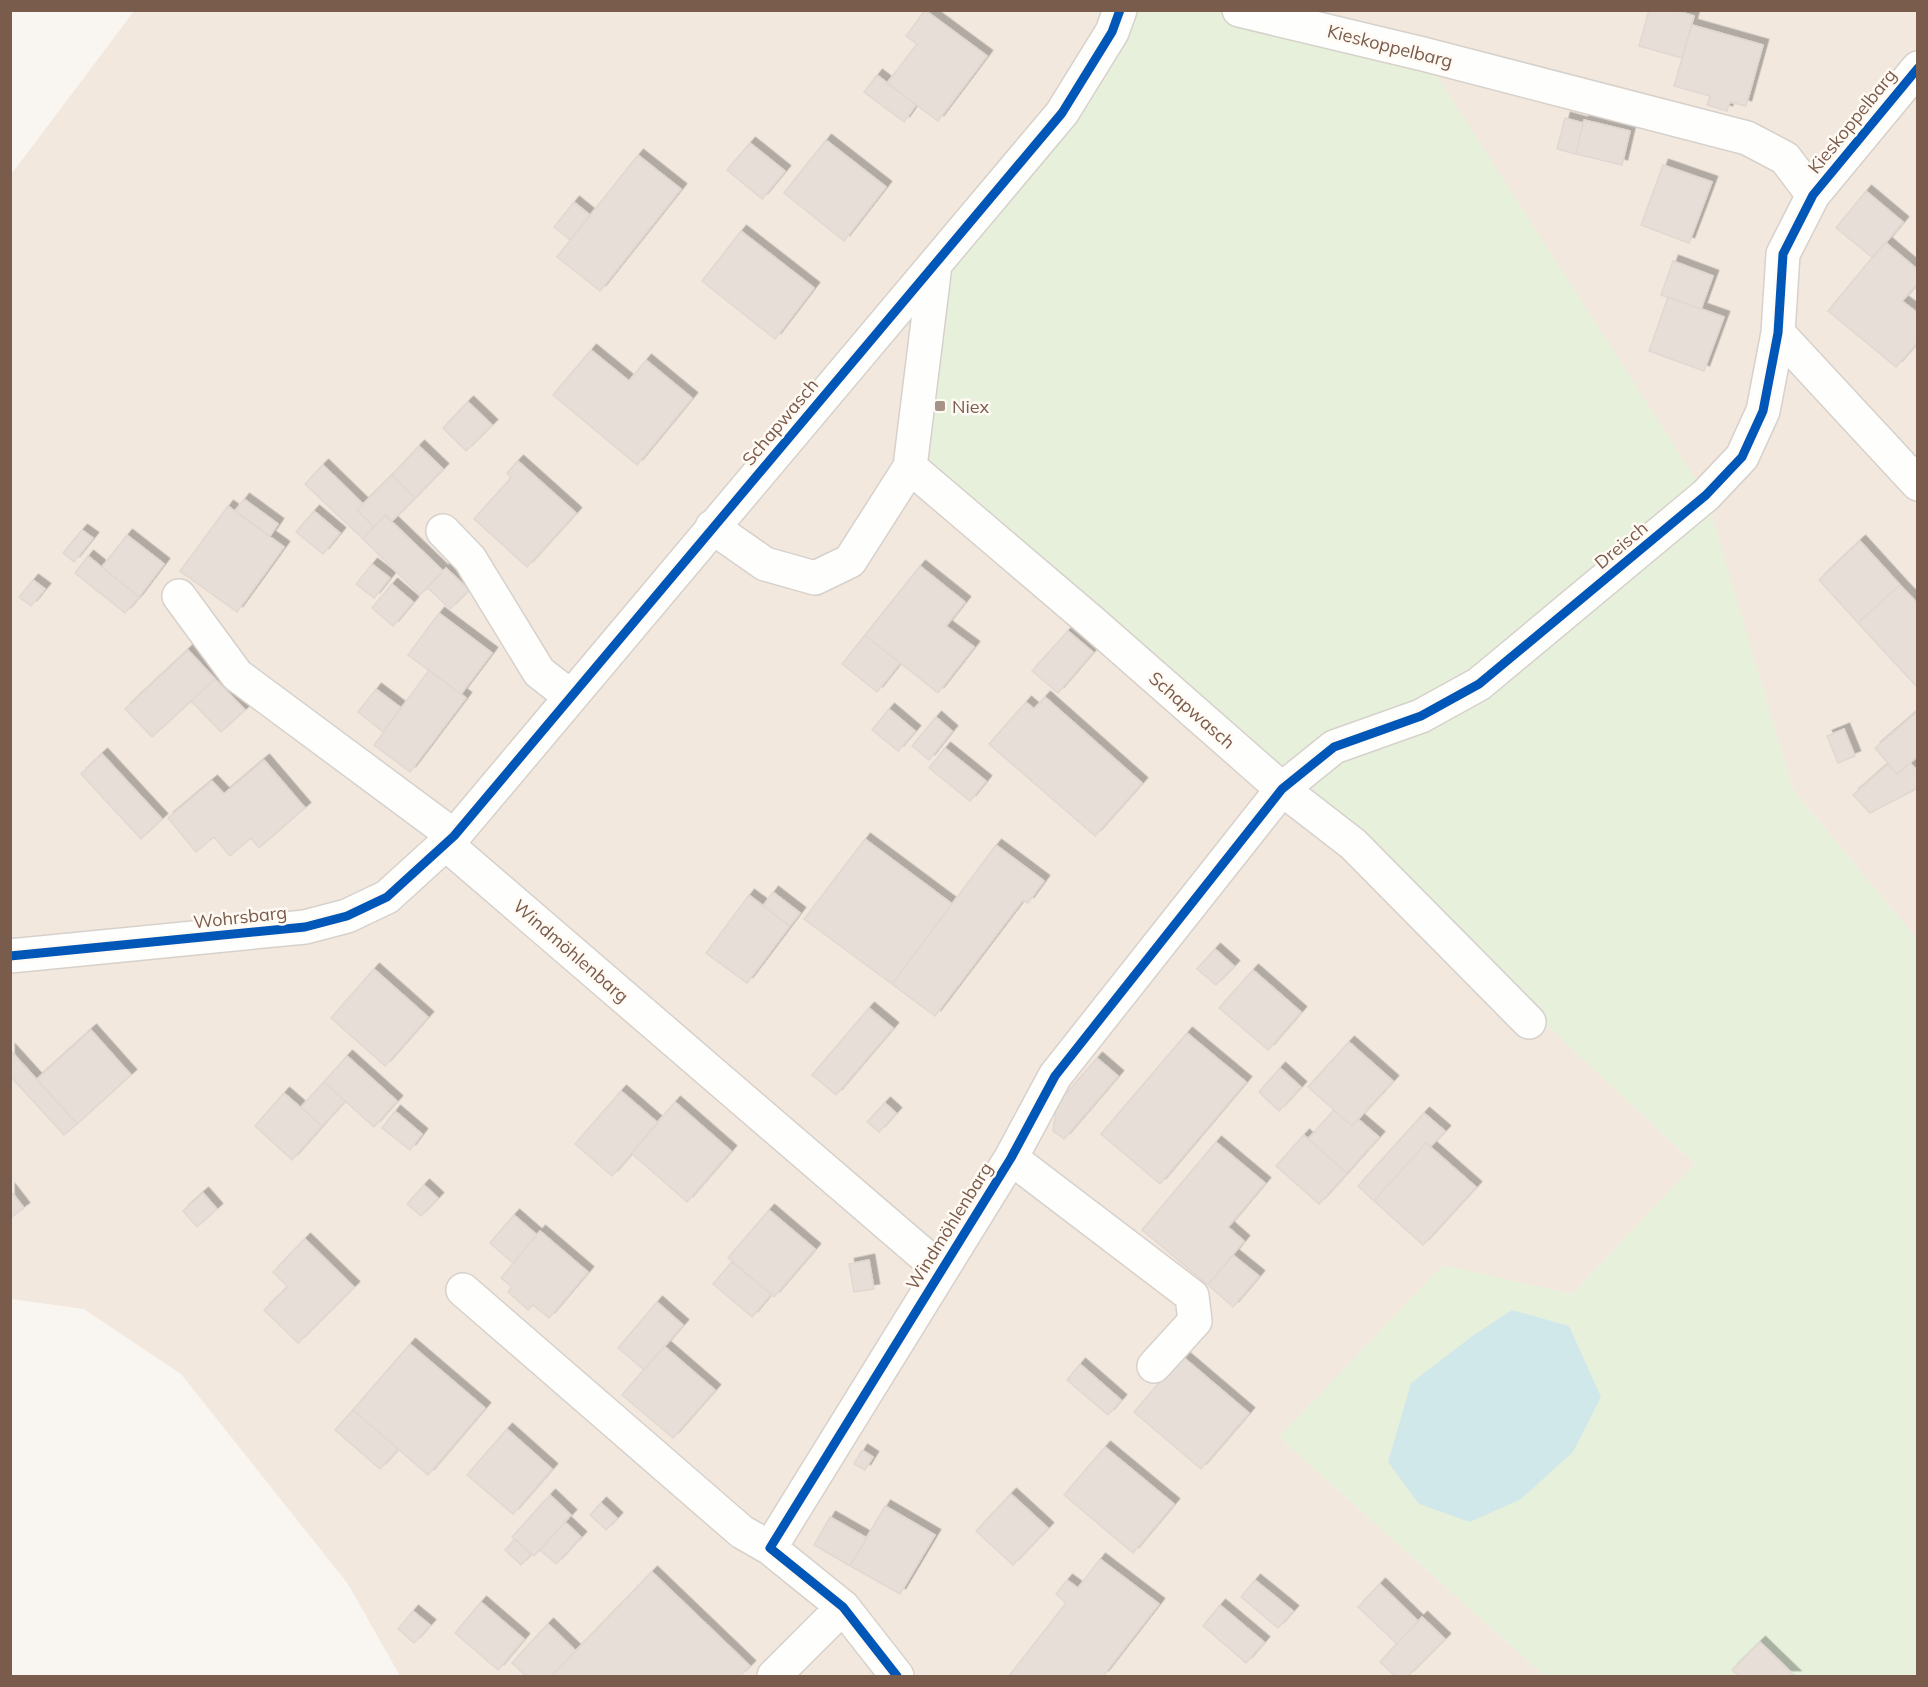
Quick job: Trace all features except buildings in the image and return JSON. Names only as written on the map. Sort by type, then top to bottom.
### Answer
[{"type":"street","name":"Schapwasch","points":[[450,840],[1062,113],[1112,32],[1120,10]]},
{"type":"street","name":"Kieskoppelbarg","points":[[1239,10],[1423,54],[1748,138],[1785,158],[1813,195],[1917,68]]},
{"type":"street","name":"Dreisch","points":[[1282,789],[1334,747],[1421,716],[1479,684],[1706,495],[1742,457],[1763,411],[1778,333],[1783,254],[1813,195]]},
{"type":"street","points":[[712,527],[765,564],[815,578],[850,561],[910,467],[935,265]]},
{"type":"street","points":[[1778,333],[1917,484]]},
{"type":"street","name":"Schapwasch","points":[[910,467],[1093,623],[1282,789],[1353,844],[1529,1022]]},
{"type":"street","points":[[443,531],[470,559],[539,672],[571,697]]},
{"type":"street","name":"Windmöhlenbarg","points":[[178,596],[237,675],[450,840],[941,1270]]},
{"type":"street","name":"Windmöhlenbarg","points":[[770,1548],[1011,1158],[1055,1076],[1282,789]]},
{"type":"street","name":"Wohrsbarg","points":[[10,956],[305,927],[337,919],[387,897],[450,840]]},
{"type":"street","points":[[1011,1158],[1192,1296],[1195,1320],[1154,1366]]},
{"type":"street","points":[[464,1290],[742,1532],[770,1548],[843,1607],[897,1677]]},
{"type":"street","points":[[774,1677],[843,1607]]},
{"type":"shaded area","points":[[134,11],[1120,11],[1353,844],[1695,1164],[1572,1294],[1443,1266],[1279,1437],[1545,1676],[400,1676],[348,1584],[181,1374],[84,1309],[11,1299],[10,176]]},
{"type":"shaded area","points":[[1239,11],[1917,11],[1917,939],[1793,790],[1705,495]]},
{"type":"green space","points":[[1120,11],[1239,11],[1423,54],[1706,495],[1793,790],[1917,939],[1917,1676],[1545,1676],[1279,1437],[1443,1265],[1572,1294],[1695,1164],[1353,844],[910,467],[935,265]]},
{"type":"water","points":[[1512,1310],[1569,1326],[1601,1397],[1573,1452],[1521,1499],[1470,1522],[1419,1504],[1388,1462],[1411,1383],[1471,1337]]},
{"type":"cycle path","points":[[10,956],[305,927],[347,916],[387,897],[454,836],[1062,113],[1112,32],[1120,10]]},
{"type":"cycle path","points":[[897,1676],[843,1607],[770,1548],[1011,1158],[1055,1076],[1282,789],[1334,747],[1421,716],[1479,684],[1706,495],[1742,457],[1763,411],[1778,333],[1783,254],[1813,195],[1918,68]]},
{"type":"place","name":"Niex","points":[[940,406]]}]
